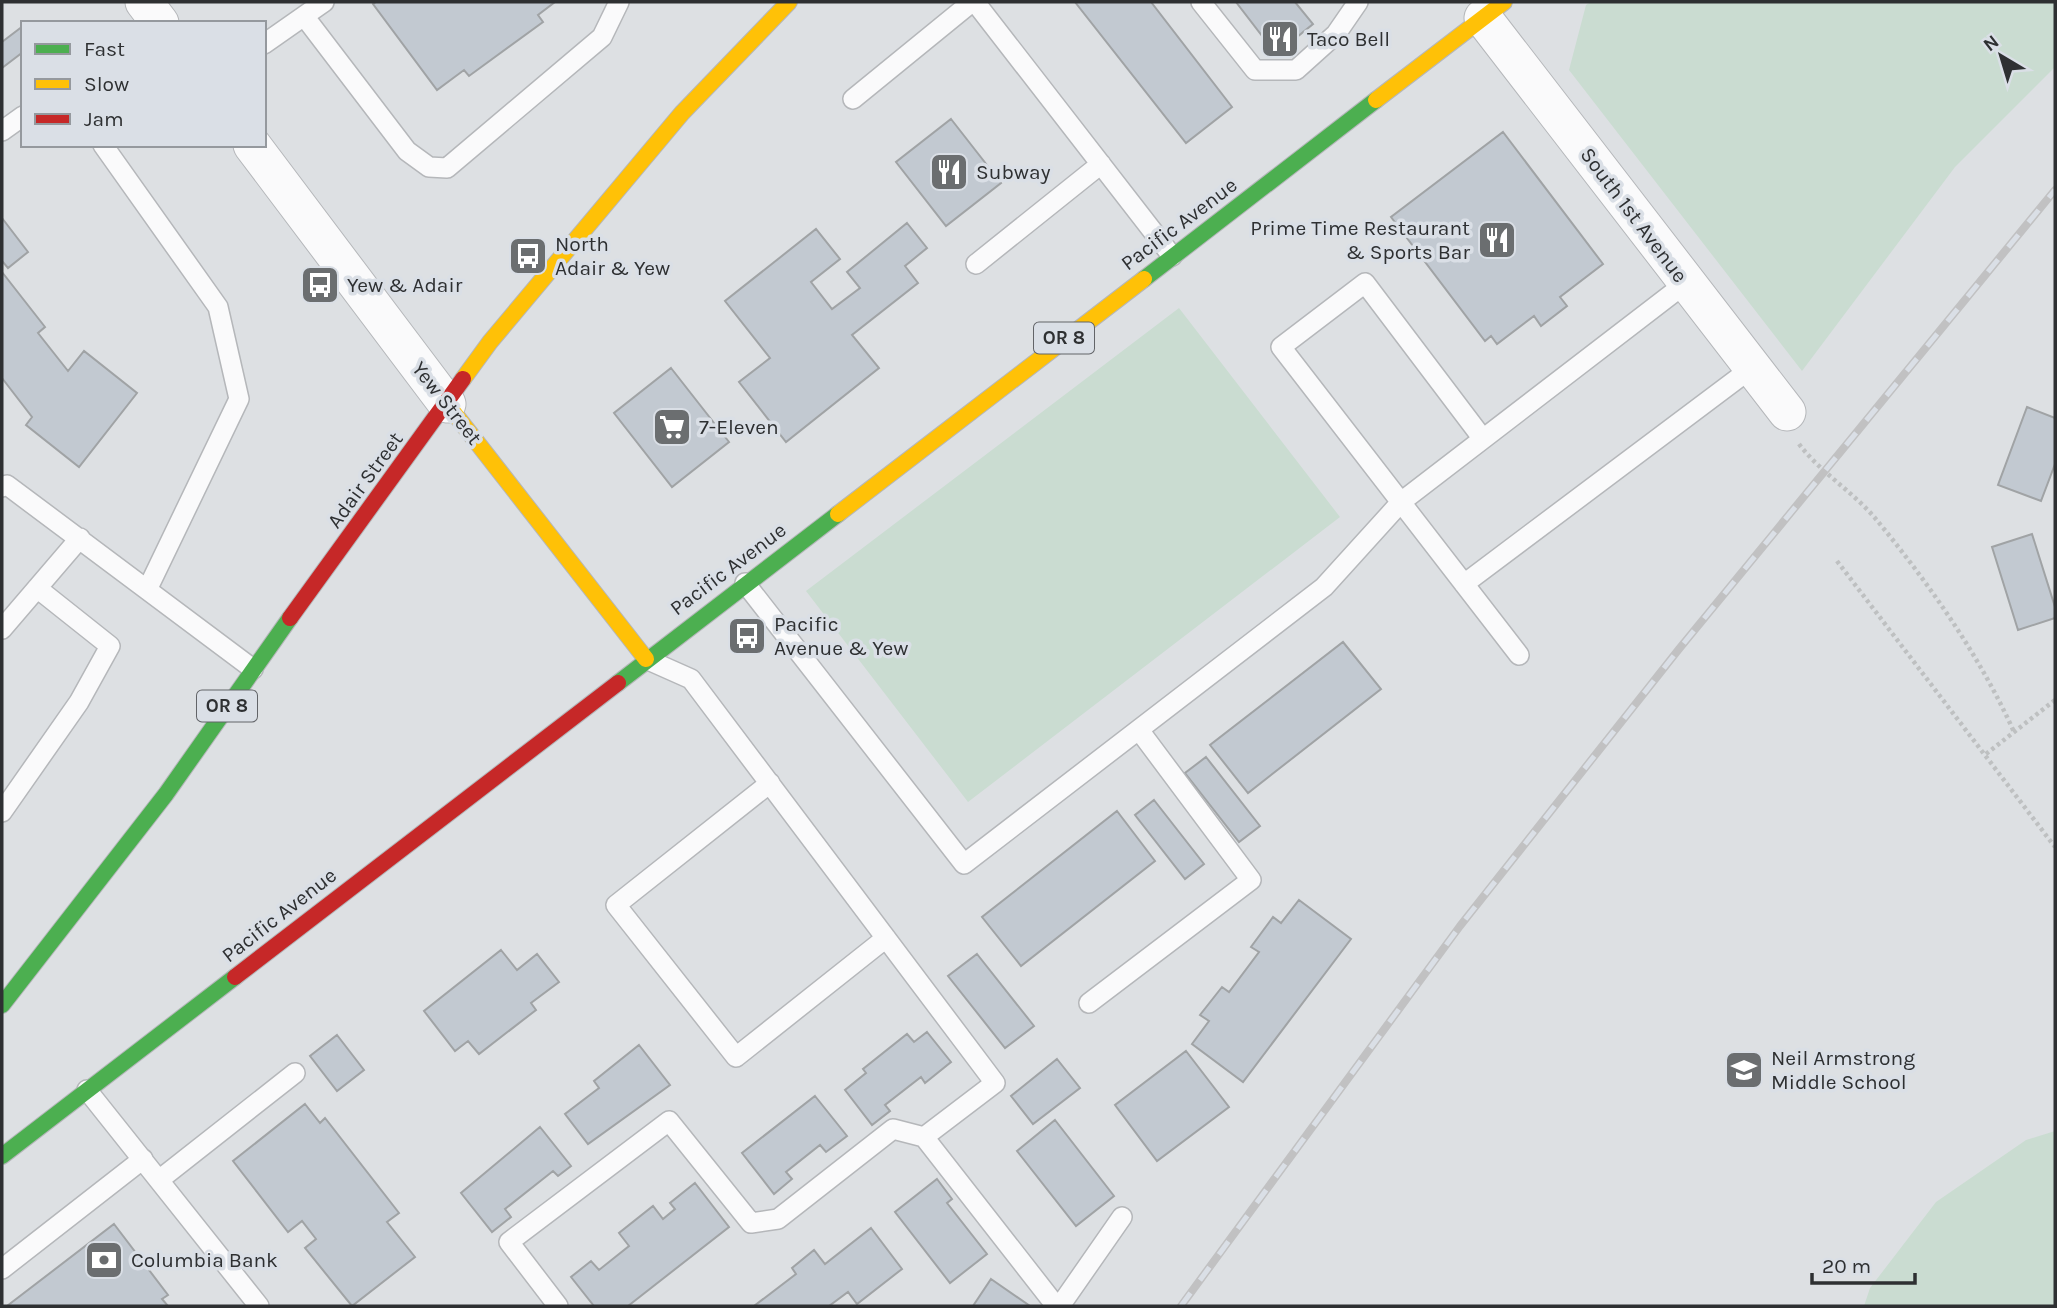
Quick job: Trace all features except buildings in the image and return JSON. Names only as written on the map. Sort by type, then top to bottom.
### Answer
[{"type":"main road","name":"Adair Street","points":[[2,1005],[166,794],[253,669],[490,342],[557,258],[682,113],[789,2]]},
{"type":"main road","name":"Pacific Avenue","points":[[2,1156],[1494,10]]},
{"type":"main road","name":"Yew Street","points":[[447,404],[646,659]]},
{"type":"street","points":[[144,2],[158,21]]},
{"type":"street","name":"South 1st Avenue","points":[[1494,10],[1686,283],[1787,412]]},
{"type":"street","name":"Yew Street","points":[[254,147],[447,404]]},
{"type":"lane","points":[[266,43],[324,2]]},
{"type":"lane","points":[[304,16],[407,151],[429,167],[447,168],[601,37],[620,2]]},
{"type":"lane","points":[[853,99],[973,2],[1172,256]]},
{"type":"lane","points":[[1201,2],[1255,70],[1296,70],[1336,34],[1358,2]]},
{"type":"lane","points":[[2,131],[21,117]]},
{"type":"lane","points":[[104,147],[218,307],[239,399],[148,588]]},
{"type":"lane","points":[[976,264],[1101,164]]},
{"type":"lane","points":[[1483,439],[1364,283],[1281,347],[1519,654]]},
{"type":"lane","points":[[745,583],[964,864],[1324,587],[1401,502],[1686,283]]},
{"type":"lane","points":[[1464,584],[1753,368]]},
{"type":"lane","points":[[2,487],[7,485],[253,669]]},
{"type":"lane","points":[[2,629],[80,538]]},
{"type":"lane","points":[[2,812],[79,702],[110,646],[37,589]]},
{"type":"lane","points":[[646,659],[691,679],[995,1083],[924,1137]]},
{"type":"lane","points":[[1089,1003],[1251,880],[1139,730]]},
{"type":"lane","points":[[770,783],[615,905],[736,1057],[886,938]]},
{"type":"lane","points":[[159,1180],[295,1073]]},
{"type":"lane","points":[[88,1090],[259,1306]]},
{"type":"lane","points":[[558,1306],[509,1242],[669,1121],[751,1223],[778,1219],[893,1129],[924,1137],[1058,1306],[1122,1217]]},
{"type":"lane","points":[[2,1269],[143,1159]]},
{"type":"path","points":[[1787,412],[1799,444],[1875,519],[1927,588],[1995,689],[2014,733]]},
{"type":"path","points":[[1837,561],[2055,846]]},
{"type":"path","points":[[1986,754],[2055,700]]},
{"type":"green space","points":[[1591,2],[2055,2],[2055,67],[1955,167],[1802,371],[1569,70],[1586,5]]},
{"type":"green space","points":[[1179,308],[1340,517],[968,802],[806,591]]},
{"type":"green space","points":[[2055,1131],[2055,1306],[1864,1306],[1870,1288],[1936,1202],[2026,1140]]},
{"type":"railway","points":[[1181,1306],[1460,926],[1679,649],[2055,190]]},
{"type":"traffic: fast","points":[[1144,279],[1376,100]]},
{"type":"traffic: fast","points":[[618,683],[838,514]]},
{"type":"traffic: fast","points":[[2,1005],[166,794],[290,618]]},
{"type":"traffic: fast","points":[[2,1156],[235,977]]},
{"type":"traffic: slow","points":[[463,379],[490,342],[682,113],[789,2]]},
{"type":"traffic: slow","points":[[1376,100],[1504,2]]},
{"type":"traffic: slow","points":[[838,514],[1144,279]]},
{"type":"traffic: slow","points":[[447,404],[646,659]]},
{"type":"traffic: jam","points":[[290,618],[463,379]]},
{"type":"traffic: jam","points":[[235,977],[618,683]]},
{"type":"place","name":"Taco Bell","points":[[1280,39]]},
{"type":"place","name":"Subway","points":[[949,172]]},
{"type":"place","name":"Prime Time Restaurant & Sports Bar","points":[[1497,240]]},
{"type":"place","name":"North Adair & Yew","points":[[528,256]]},
{"type":"place","name":"Yew & Adair","points":[[320,285]]},
{"type":"place","name":"7-Eleven","points":[[672,427]]},
{"type":"place","name":"Pacific Avenue & Yew","points":[[747,636]]},
{"type":"place","name":"Neil Armstrong Middle School","points":[[1744,1070]]},
{"type":"place","name":"Columbia Bank","points":[[104,1260]]}]
